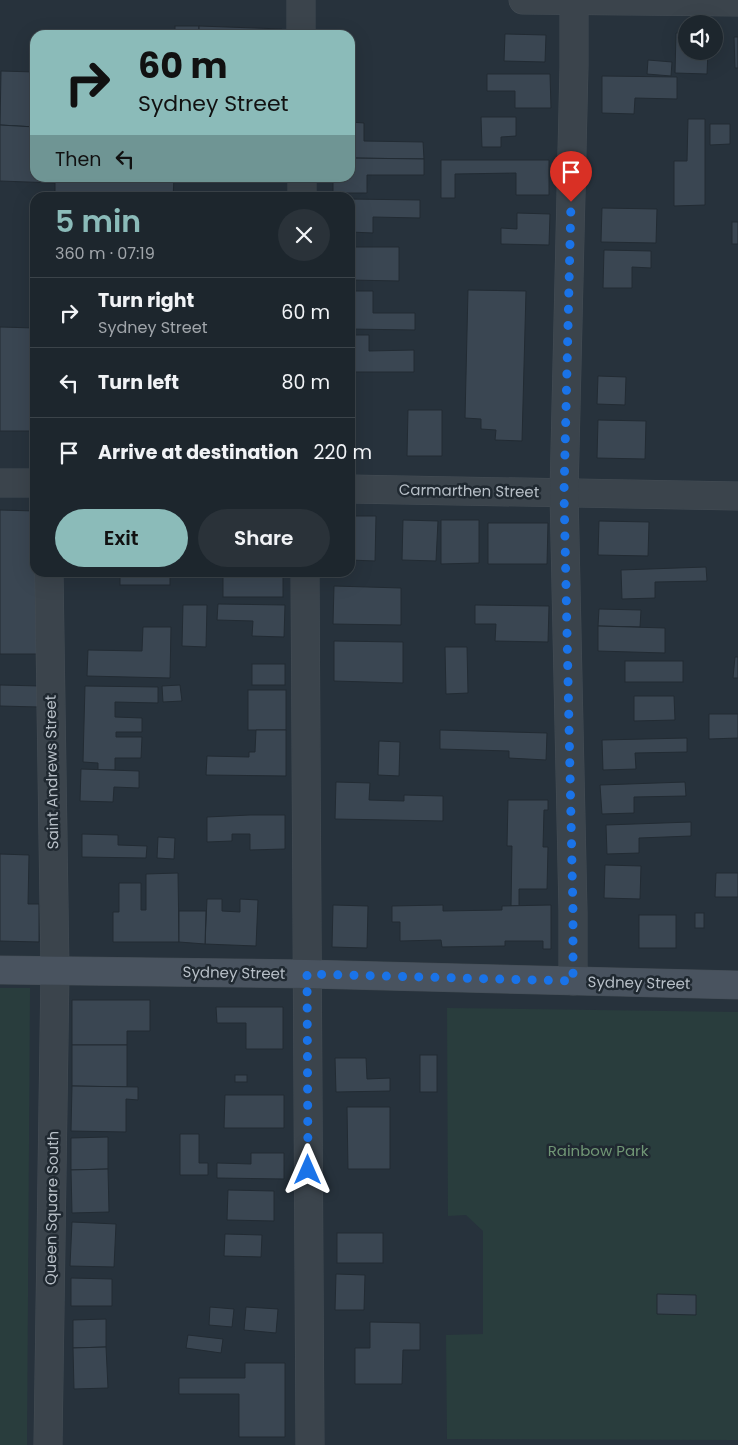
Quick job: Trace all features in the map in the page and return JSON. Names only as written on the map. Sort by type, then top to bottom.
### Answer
[{"type":"street","points":[[301,0],[301,30]]},
{"type":"street","points":[[523,0],[738,2]]},
{"type":"street","points":[[573,981],[564,493],[574,0]]},
{"type":"street","points":[[0,483],[30,483]]},
{"type":"street","name":"Carmarthen Street","points":[[355,489],[738,496]]},
{"type":"street","name":"Saint Andrews Street","points":[[49,577],[55,971]]},
{"type":"street","points":[[305,577],[310,1445]]},
{"type":"street","name":"Sydney Street","points":[[0,970],[307,974],[738,985]]},
{"type":"street","name":"Queen Square South","points":[[48,1445],[55,971]]},
{"type":"green space","points":[[0,988],[30,988],[27,1445],[0,1445]]},
{"type":"green space","name":"Rainbow Park","points":[[447,1008],[738,1012],[738,1440],[447,1439],[446,1335],[483,1334],[483,1231],[466,1215],[448,1216]]},
{"type":"building","points":[[175,26],[199,26],[199,30],[175,30]]},
{"type":"building","points":[[199,26],[282,29],[282,30],[199,30]]},
{"type":"building","points":[[676,33],[678,33],[678,60],[708,60],[707,74],[675,73]]},
{"type":"building","points":[[505,34],[546,35],[545,62],[504,61]]},
{"type":"building","points":[[734,37],[738,37],[738,68],[735,68]]},
{"type":"building","points":[[648,60],[672,62],[671,76],[647,74]]},
{"type":"building","points":[[1,71],[30,72],[30,127],[0,125]]},
{"type":"building","points":[[487,74],[550,74],[551,108],[515,108],[515,91],[487,91]]},
{"type":"building","points":[[602,76],[677,77],[677,99],[635,98],[634,114],[602,113]]},
{"type":"building","points":[[481,117],[516,117],[516,136],[501,137],[501,147],[482,147]]},
{"type":"building","points":[[688,119],[705,119],[705,205],[674,206],[674,161],[687,161]]},
{"type":"building","points":[[355,122],[364,123],[364,141],[423,142],[424,159],[355,158]]},
{"type":"building","points":[[710,124],[730,124],[730,144],[710,145]]},
{"type":"building","points":[[0,125],[30,127],[30,182],[55,183],[0,181]]},
{"type":"building","points":[[355,158],[424,159],[424,175],[367,175],[367,193],[333,192],[333,182],[355,182]]},
{"type":"building","points":[[441,160],[549,160],[549,195],[516,195],[516,173],[455,174],[455,198],[441,198]]},
{"type":"building","points":[[55,182],[174,182],[173,192],[55,192]]},
{"type":"building","points":[[355,199],[420,200],[420,218],[373,217],[373,233],[355,232]]},
{"type":"building","points":[[602,208],[657,209],[656,243],[601,242]]},
{"type":"building","points":[[517,213],[550,214],[549,245],[501,244],[501,228],[517,229]]},
{"type":"building","points":[[732,222],[738,222],[738,244],[732,244]]},
{"type":"building","points":[[355,247],[399,247],[399,281],[355,280]]},
{"type":"building","points":[[604,250],[651,251],[651,268],[632,267],[632,288],[603,288]]},
{"type":"building","points":[[468,290],[526,291],[522,441],[495,440],[496,430],[481,429],[481,419],[465,418]]},
{"type":"building","points":[[355,291],[373,291],[373,313],[415,313],[415,330],[355,329]]},
{"type":"building","points":[[0,327],[30,328],[30,431],[0,431]]},
{"type":"building","points":[[355,335],[369,335],[369,351],[414,350],[414,372],[355,372]]},
{"type":"building","points":[[598,376],[626,377],[625,405],[597,404]]},
{"type":"building","points":[[408,410],[442,410],[442,456],[407,456]]},
{"type":"building","points":[[598,420],[646,421],[645,459],[597,458]]},
{"type":"building","points":[[0,510],[30,511],[30,577],[43,577],[43,654],[0,654]]},
{"type":"building","points":[[355,516],[376,516],[375,561],[355,560]]},
{"type":"building","points":[[403,520],[438,521],[436,561],[402,560]]},
{"type":"building","points":[[441,520],[479,520],[479,563],[441,564]]},
{"type":"building","points":[[599,521],[649,522],[648,556],[598,555]]},
{"type":"building","points":[[488,523],[548,523],[547,564],[488,564]]},
{"type":"building","points":[[706,567],[707,581],[655,582],[655,598],[622,599],[621,570]]},
{"type":"building","points":[[120,577],[170,577],[170,585],[120,585]]},
{"type":"building","points":[[223,577],[283,577],[283,597],[223,597]]},
{"type":"building","points":[[334,586],[401,588],[401,625],[333,624]]},
{"type":"building","points":[[218,604],[285,605],[284,637],[252,636],[253,621],[217,620]]},
{"type":"building","points":[[183,605],[207,605],[206,647],[182,646]]},
{"type":"building","points":[[475,605],[549,606],[548,642],[495,641],[496,624],[475,624]]},
{"type":"building","points":[[599,609],[641,610],[640,627],[598,626]]},
{"type":"building","points":[[598,626],[665,628],[665,653],[598,651]]},
{"type":"building","points":[[143,627],[171,627],[170,678],[87,676],[88,650],[142,651]]},
{"type":"building","points":[[334,641],[403,642],[403,683],[334,681]]},
{"type":"building","points":[[445,647],[467,647],[468,693],[446,694]]},
{"type":"building","points":[[735,657],[738,657],[738,678],[733,678]]},
{"type":"building","points":[[625,661],[683,661],[683,682],[625,682]]},
{"type":"building","points":[[252,664],[285,664],[285,685],[252,685]]},
{"type":"building","points":[[0,685],[40,686],[39,707],[0,706]]},
{"type":"building","points":[[180,685],[182,701],[163,702],[162,686]]},
{"type":"building","points":[[85,686],[158,687],[158,703],[115,702],[115,717],[142,718],[142,732],[116,732],[116,737],[142,737],[141,758],[115,758],[115,770],[98,770],[98,763],[83,762]]},
{"type":"building","points":[[248,690],[286,690],[286,730],[248,730]]},
{"type":"building","points":[[634,696],[674,696],[675,720],[634,721]]},
{"type":"building","points":[[709,714],[738,714],[738,738],[709,739]]},
{"type":"building","points":[[256,730],[286,730],[286,776],[206,775],[207,756],[249,757],[249,752],[255,752]]},
{"type":"building","points":[[440,730],[547,733],[546,760],[509,758],[509,751],[440,749]]},
{"type":"building","points":[[687,738],[687,752],[635,753],[636,769],[603,770],[602,740]]},
{"type":"building","points":[[379,741],[400,742],[399,776],[378,775]]},
{"type":"building","points":[[81,769],[139,771],[139,788],[114,787],[113,802],[80,801]]},
{"type":"building","points":[[336,782],[370,783],[369,800],[404,801],[404,795],[443,796],[443,821],[335,819]]},
{"type":"building","points":[[685,782],[686,796],[634,797],[634,813],[602,814],[600,785]]},
{"type":"building","points":[[508,800],[548,800],[548,810],[544,810],[543,847],[548,847],[547,889],[519,889],[519,906],[511,906],[512,846],[507,846]]},
{"type":"building","points":[[285,815],[285,849],[250,850],[250,834],[232,834],[232,841],[207,842],[207,817]]},
{"type":"building","points":[[691,822],[691,836],[639,838],[639,853],[607,854],[606,825]]},
{"type":"building","points":[[82,834],[118,835],[118,845],[147,846],[146,858],[82,857]]},
{"type":"building","points":[[158,837],[175,838],[174,859],[157,858]]},
{"type":"building","points":[[0,854],[29,855],[28,904],[39,904],[39,942],[0,941]]},
{"type":"building","points":[[605,865],[641,866],[640,899],[604,898]]},
{"type":"building","points":[[178,873],[179,942],[113,942],[113,912],[119,912],[119,883],[141,883],[141,910],[146,910],[146,874]]},
{"type":"building","points":[[716,873],[738,873],[738,897],[715,897]]},
{"type":"building","points":[[207,899],[222,899],[222,911],[240,912],[240,899],[258,900],[256,946],[205,944]]},
{"type":"building","points":[[333,905],[368,906],[367,948],[332,947]]},
{"type":"building","points":[[443,905],[443,911],[502,910],[502,906],[551,905],[551,949],[543,949],[543,941],[505,941],[505,946],[442,947],[441,940],[400,941],[400,922],[392,922],[392,906]]},
{"type":"building","points":[[179,911],[206,911],[205,944],[179,942]]},
{"type":"building","points":[[695,913],[704,913],[704,928],[695,928]]},
{"type":"building","points":[[639,915],[676,915],[676,948],[639,948]]},
{"type":"building","points":[[72,1000],[150,1000],[150,1031],[127,1031],[127,1045],[72,1045]]},
{"type":"building","points":[[216,1007],[283,1007],[283,1049],[246,1049],[246,1023],[217,1023]]},
{"type":"building","points":[[72,1045],[127,1045],[127,1087],[72,1086]]},
{"type":"building","points":[[420,1055],[437,1055],[437,1092],[420,1092]]},
{"type":"building","points":[[335,1058],[366,1058],[367,1079],[390,1078],[390,1091],[336,1092]]},
{"type":"building","points":[[235,1075],[247,1075],[247,1082],[235,1082]]},
{"type":"building","points":[[72,1086],[138,1087],[138,1100],[126,1099],[126,1132],[71,1131]]},
{"type":"building","points":[[225,1095],[284,1095],[284,1128],[224,1128]]},
{"type":"building","points":[[347,1107],[390,1107],[390,1169],[348,1169]]},
{"type":"building","points":[[180,1134],[199,1134],[199,1163],[208,1163],[208,1175],[180,1175]]},
{"type":"building","points":[[108,1137],[108,1169],[71,1170],[71,1138]]},
{"type":"building","points":[[251,1153],[284,1153],[284,1179],[217,1178],[217,1163],[251,1164]]},
{"type":"building","points":[[108,1169],[109,1212],[72,1213],[71,1170]]},
{"type":"building","points":[[228,1190],[274,1191],[274,1221],[227,1220]]},
{"type":"building","points":[[72,1222],[116,1224],[114,1267],[70,1266]]},
{"type":"building","points":[[337,1233],[383,1233],[383,1263],[337,1263]]},
{"type":"building","points":[[225,1234],[262,1235],[261,1257],[224,1256]]},
{"type":"building","points":[[336,1274],[365,1275],[364,1310],[335,1310]]},
{"type":"building","points":[[71,1278],[112,1279],[112,1306],[71,1306]]},
{"type":"building","points":[[657,1294],[696,1295],[696,1315],[657,1314]]},
{"type":"building","points":[[210,1307],[234,1309],[232,1327],[209,1325]]},
{"type":"building","points":[[246,1307],[278,1309],[276,1333],[244,1330]]},
{"type":"building","points":[[106,1319],[106,1347],[73,1348],[73,1320]]},
{"type":"building","points":[[370,1322],[420,1323],[420,1350],[403,1350],[402,1384],[355,1384],[355,1348],[370,1348]]},
{"type":"building","points":[[188,1335],[223,1339],[221,1353],[186,1348]]},
{"type":"building","points":[[106,1347],[108,1388],[74,1389],[73,1348]]},
{"type":"building","points":[[245,1363],[285,1363],[285,1437],[239,1437],[239,1394],[179,1394],[179,1378],[245,1378]]},
{"type":"route","points":[[308,1170],[307,974],[573,981],[564,493],[571,202]]}]
